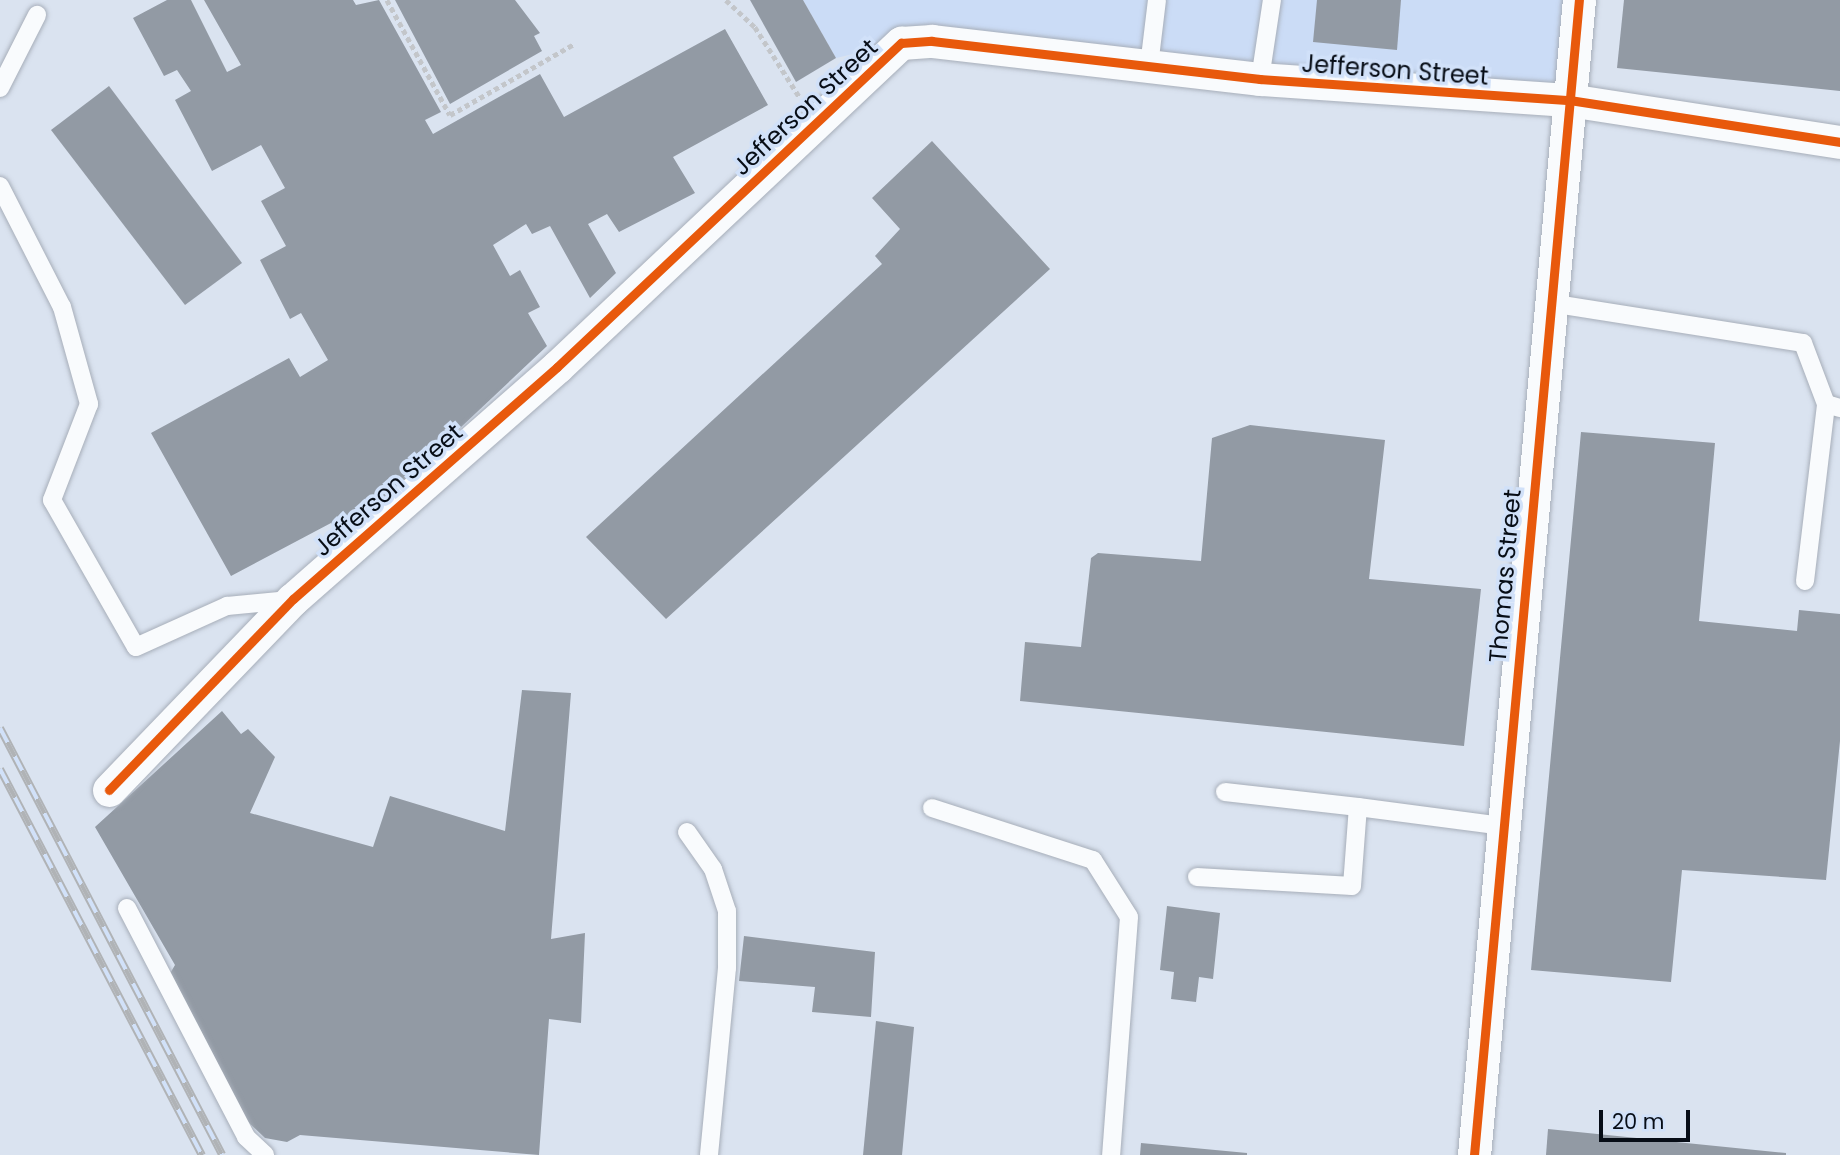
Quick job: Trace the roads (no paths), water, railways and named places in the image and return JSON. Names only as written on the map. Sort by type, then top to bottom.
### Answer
[{"type":"street","name":"Thomas Street","points":[[1474,1155],[1579,0]]},
{"type":"street","name":"Jefferson Street","points":[[109,790],[293,599],[557,367],[901,43],[932,41],[1260,79],[1569,100],[1840,142]]},
{"type":"lane","points":[[1149,66],[1157,0]]},
{"type":"lane","points":[[1260,79],[1272,0]]},
{"type":"lane","points":[[0,88],[37,15]]},
{"type":"lane","points":[[0,186],[62,307],[89,404],[52,500],[136,646],[227,606],[293,599]]},
{"type":"lane","points":[[1550,303],[1803,343],[1833,406],[1805,581]]},
{"type":"lane","points":[[1225,792],[1502,826]]},
{"type":"lane","points":[[1197,877],[1352,886],[1358,807]]},
{"type":"lane","points":[[932,808],[1093,860],[1129,917],[1111,1155]]},
{"type":"lane","points":[[687,832],[713,869],[727,911],[727,968],[709,1155]]},
{"type":"lane","points":[[127,908],[246,1137],[265,1155]]},
{"type":"railway","points":[[0,728],[222,1155]]},
{"type":"railway","points":[[0,769],[202,1155]]}]
